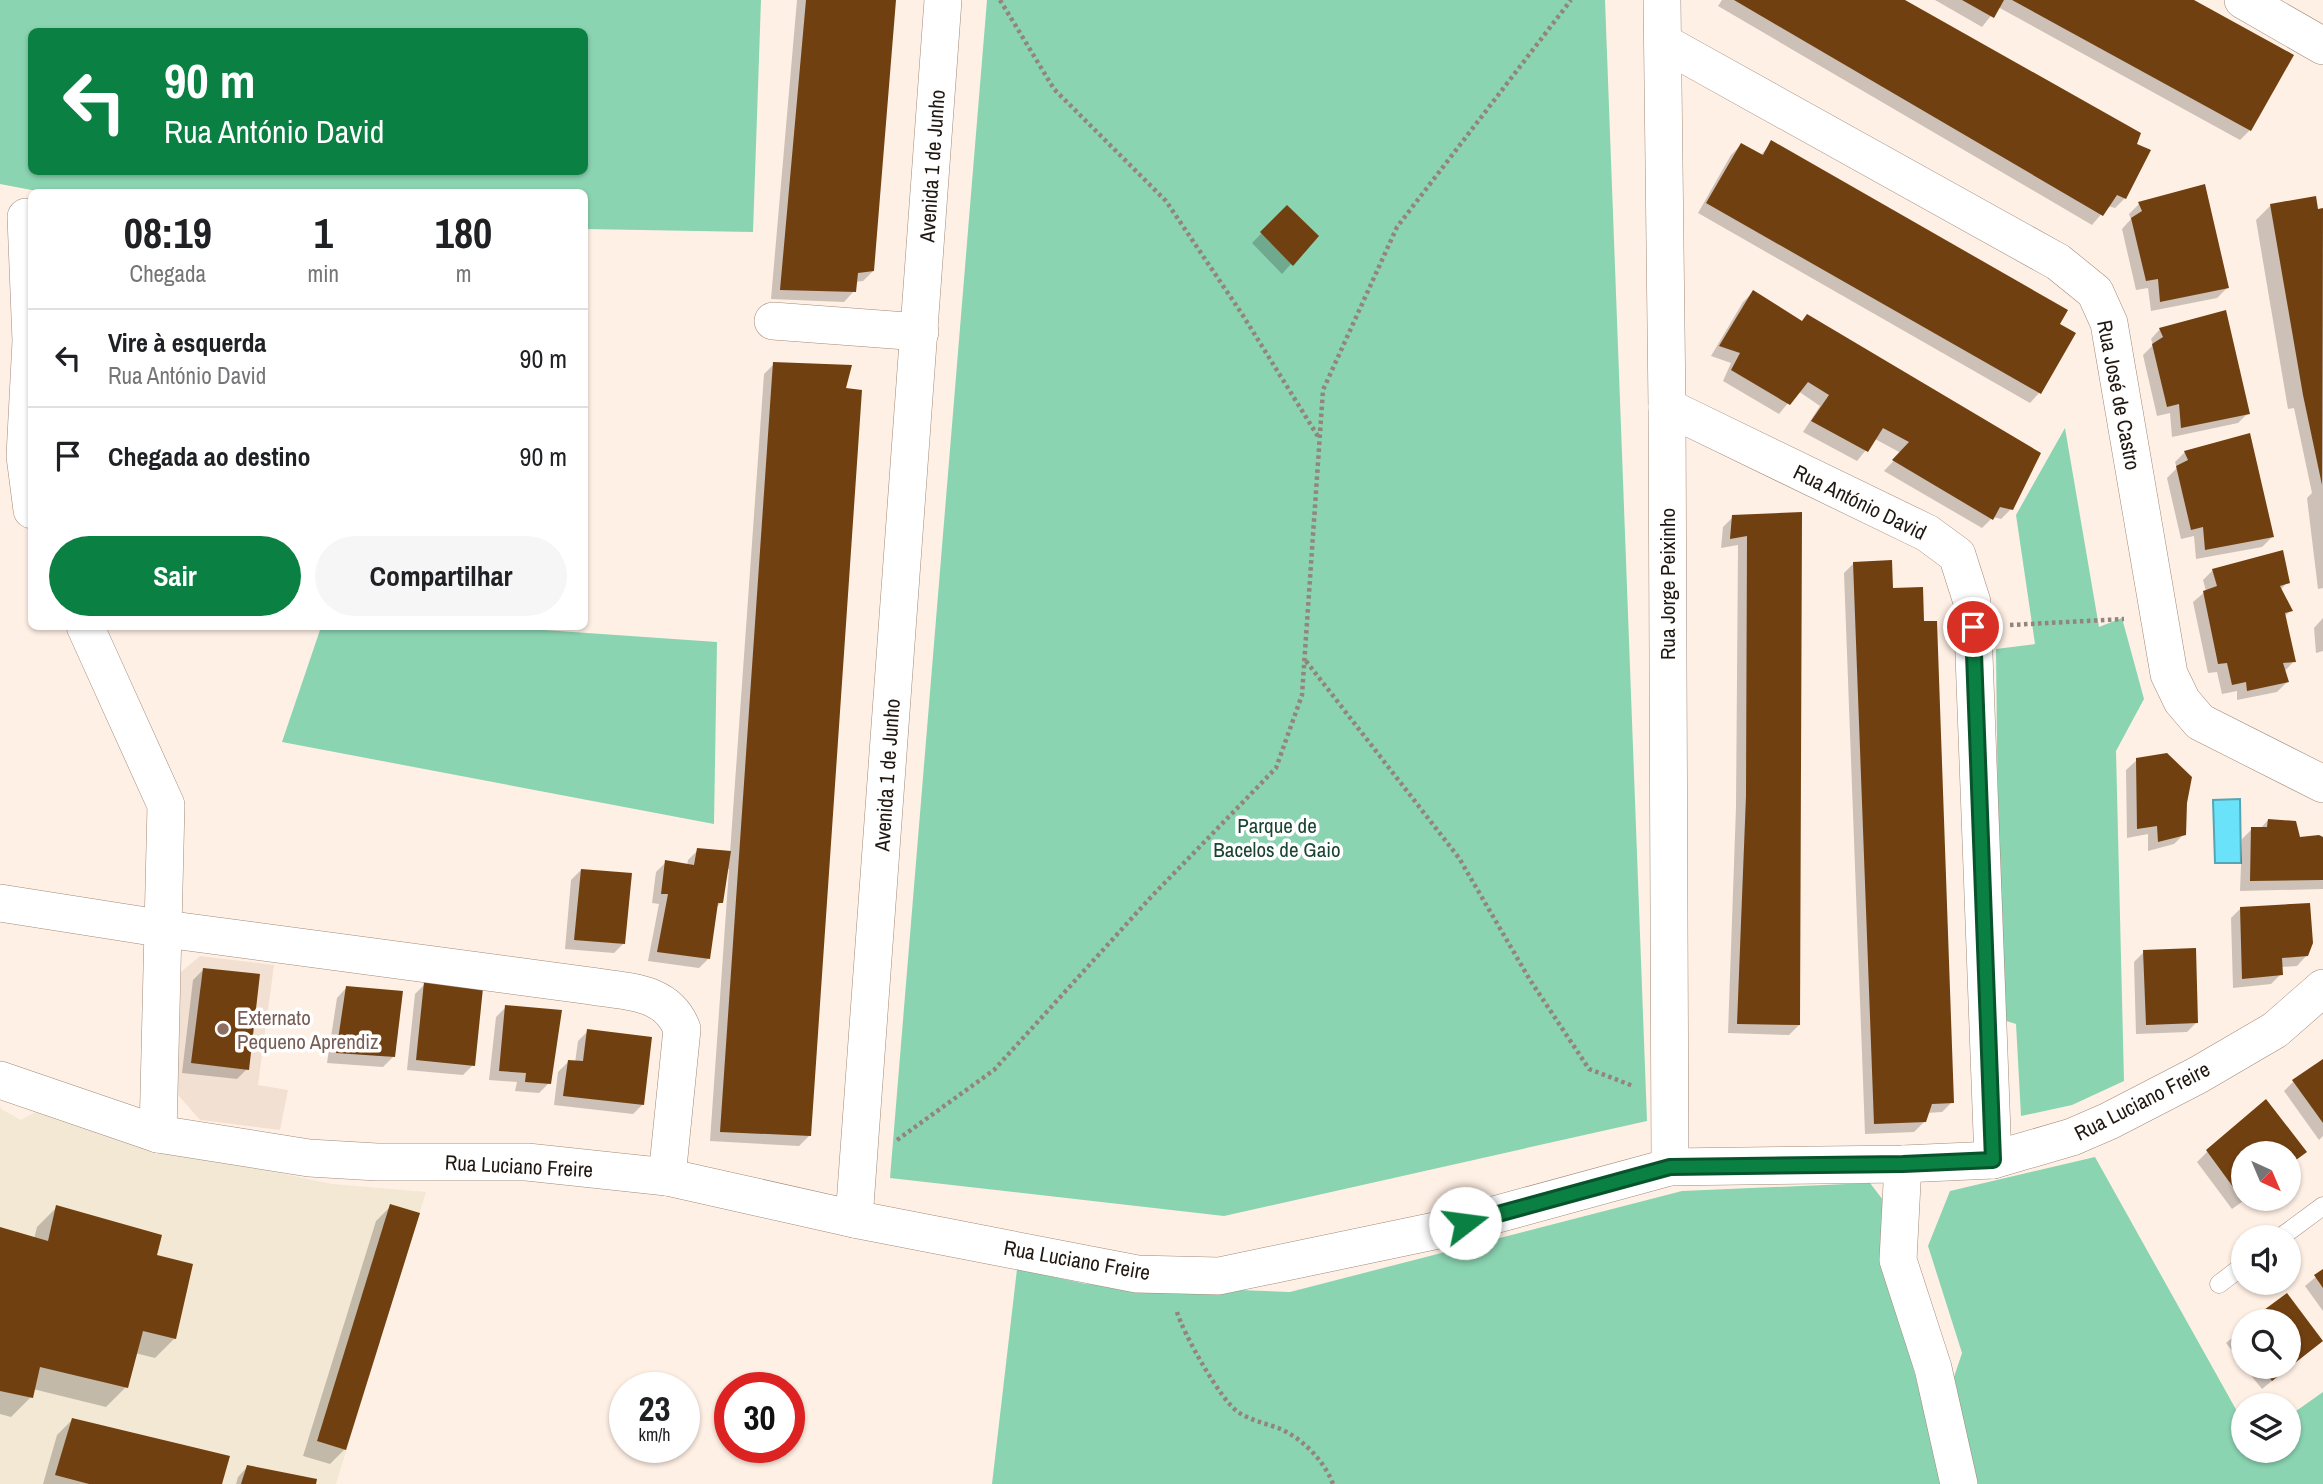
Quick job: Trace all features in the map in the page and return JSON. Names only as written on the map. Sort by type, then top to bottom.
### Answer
[{"type":"street","name":"Avenida 1 de Junho","points":[[854,1219],[943,0]]},
{"type":"street","name":"Rua Jorge Peixinho","points":[[1662,0],[1667,407],[1670,1167]]},
{"type":"street","points":[[2243,0],[2323,46]]},
{"type":"street","name":"Rua José de Castro","points":[[1664,43],[2058,262],[2095,292],[2109,323],[2169,674],[2182,701],[2200,722],[2323,784]]},
{"type":"street","points":[[26,217],[28,279]]},
{"type":"street","points":[[773,321],[920,332]]},
{"type":"street","points":[[28,387],[25,456],[28,493]]},
{"type":"street","name":"Rua António David","points":[[1667,407],[1927,533],[1956,555],[1972,602],[1993,1160]]},
{"type":"street","points":[[87,630],[166,804],[158,1134]]},
{"type":"street","points":[[0,903],[165,929],[646,995],[665,1003],[676,1014],[682,1028],[667,1177]]},
{"type":"street","name":"Rua Luciano Freire","points":[[0,1080],[158,1134],[309,1158],[377,1162],[527,1162],[667,1177],[854,1219],[1137,1273],[1219,1276],[1426,1233],[1670,1167],[1993,1160],[2072,1137],[2109,1121],[2275,1030],[2323,988]]},
{"type":"street","points":[[1903,1164],[1898,1259],[1933,1368],[1959,1484]]},
{"type":"lane","points":[[2297,1225],[2323,1206]]},
{"type":"lane","points":[[2219,1284],[2231,1275]]},
{"type":"path","points":[[1000,0],[1054,89],[1166,201],[1242,314],[1319,438]]},
{"type":"path","points":[[860,1148],[892,1144],[995,1069],[1151,897],[1276,768],[1302,695],[1323,390],[1397,227],[1572,0]]},
{"type":"path","points":[[1973,627],[2160,617]]},
{"type":"path","points":[[1304,660],[1459,858],[1530,980],[1590,1069],[1670,1100]]},
{"type":"path","points":[[1166,1274],[1181,1327],[1226,1402],[1238,1413],[1294,1436],[1328,1471],[1332,1484]]},
{"type":"shaded area","name":"Externato Pequeno Aprendiz","points":[[200,956],[274,965],[258,1085],[288,1090],[280,1130],[200,1120],[178,1095],[181,972]]},
{"type":"shaded area","points":[[0,1105],[1,1109],[21,1120],[37,1111],[159,1148],[332,1184],[426,1192],[336,1484],[0,1484]]},
{"type":"green space","points":[[0,0],[761,0],[753,232],[588,229],[588,189],[28,189],[0,184]]},
{"type":"green space","name":"Parque de Bacelos de Gaio","points":[[987,0],[1605,0],[1647,1121],[1224,1216],[890,1178]]},
{"type":"green space","points":[[2065,428],[2099,627],[2122,618],[2144,699],[2116,751],[2124,1081],[2072,1105],[2021,1116],[2016,1024],[2000,1019],[1996,649],[2035,644],[2016,515]]},
{"type":"green space","points":[[320,630],[544,630],[717,642],[714,824],[282,742]]},
{"type":"green space","points":[[2095,1157],[2231,1401],[2231,1463],[2301,1463],[2301,1408],[2323,1392],[2323,1484],[1977,1484],[1953,1380],[1962,1353],[1928,1246],[1950,1191]]},
{"type":"green space","points":[[1870,1183],[1883,1200],[1881,1242],[1943,1484],[992,1484],[1017,1269],[1086,1284],[1290,1292],[1682,1191]]},
{"type":"water","points":[[2240,799],[2241,863],[2215,863],[2213,800]]},
{"type":"building","points":[[806,0],[896,0],[874,271],[858,273],[856,292],[780,290]]},
{"type":"building","points":[[1734,0],[1905,0],[2141,133],[2137,144],[2151,150],[2126,199],[2117,195],[2103,216]]},
{"type":"building","points":[[1962,0],[2004,0],[1994,18]]},
{"type":"building","points":[[2012,0],[2194,0],[2294,55],[2251,131]]},
{"type":"building","points":[[1771,140],[2068,310],[2060,324],[2076,333],[2041,394],[1706,203],[1741,143],[1763,155]]},
{"type":"building","points":[[2205,184],[2229,288],[2160,302],[2158,279],[2146,281],[2131,218],[2142,211],[2138,202]]},
{"type":"building","points":[[2316,196],[2318,209],[2323,208],[2322,485],[2303,395],[2270,204]]},
{"type":"building","points":[[1287,205],[1319,236],[1293,266],[1260,232]]},
{"type":"building","points":[[1753,290],[1802,321],[1807,314],[2041,453],[2013,510],[2000,507],[1993,520],[1892,460],[1909,442],[1883,428],[1868,452],[1811,421],[1829,395],[1808,382],[1790,405],[1731,370],[1740,353],[1719,346]]},
{"type":"building","points":[[2226,310],[2250,414],[2181,428],[2179,404],[2167,407],[2152,344],[2163,337],[2159,328]]},
{"type":"building","points":[[773,362],[852,365],[846,388],[862,390],[811,1136],[720,1132]]},
{"type":"building","points":[[2250,433],[2274,537],[2205,550],[2203,527],[2191,530],[2176,466],[2188,460],[2184,451]]},
{"type":"building","points":[[1802,512],[1800,1025],[1737,1024],[1746,796],[1747,536],[1730,539],[1732,515]]},
{"type":"building","points":[[2283,550],[2290,583],[2280,586],[2293,611],[2285,613],[2296,662],[2283,663],[2289,682],[2247,691],[2246,682],[2232,685],[2227,663],[2218,664],[2203,591],[2217,586],[2212,569]]},
{"type":"building","points":[[1892,560],[1893,588],[1923,587],[1924,621],[1937,621],[1954,1103],[1932,1104],[1926,1122],[1874,1124],[1853,562]]},
{"type":"building","points":[[2167,753],[2192,777],[2187,803],[2186,835],[2158,842],[2157,826],[2137,829],[2136,758]]},
{"type":"building","points":[[2268,819],[2296,821],[2300,837],[2323,837],[2323,880],[2250,881],[2251,827],[2267,827]]},
{"type":"building","points":[[697,848],[731,851],[723,903],[718,903],[710,959],[657,952],[668,894],[661,894],[665,860],[694,865]]},
{"type":"building","points":[[581,869],[632,873],[625,944],[574,940]]},
{"type":"building","points":[[2310,903],[2313,943],[2308,956],[2282,958],[2283,975],[2242,979],[2240,907]]},
{"type":"building","points":[[2196,948],[2198,1023],[2146,1025],[2143,950]]},
{"type":"building","points":[[203,968],[260,974],[249,1070],[191,1063]]},
{"type":"building","points":[[424,982],[483,988],[475,1066],[416,1060]]},
{"type":"building","points":[[346,986],[403,991],[395,1057],[336,1053]]},
{"type":"building","points":[[505,1005],[562,1010],[551,1084],[525,1082],[526,1073],[499,1071]]},
{"type":"building","points":[[587,1029],[652,1037],[644,1105],[563,1096],[568,1060],[583,1061]]},
{"type":"building","points":[[2323,1059],[2323,1123],[2292,1080]]},
{"type":"building","points":[[2266,1099],[2298,1141],[2231,1141],[2231,1184],[2206,1150]]},
{"type":"building","points":[[2301,1144],[2307,1152],[2301,1156]]},
{"type":"building","points":[[390,1204],[420,1213],[346,1450],[317,1441]]},
{"type":"building","points":[[56,1205],[162,1235],[157,1255],[193,1264],[176,1339],[143,1331],[128,1388],[40,1367],[33,1398],[0,1391],[0,1227],[48,1241]]},
{"type":"building","points":[[2323,1269],[2323,1288],[2314,1275]]},
{"type":"building","points":[[2284,1295],[2288,1295],[2299,1309],[2265,1309]]},
{"type":"building","points":[[2301,1312],[2323,1341],[2301,1358]]},
{"type":"building","points":[[72,1418],[230,1456],[222,1484],[89,1484],[55,1475]]},
{"type":"building","points":[[247,1465],[317,1479],[316,1484],[241,1484]]},
{"type":"place","name":"Externato Pequeno Aprendiz","points":[[223,1029]]},
{"type":"route","points":[[1465,1223],[1670,1167],[1993,1160],[1973,627]]}]
